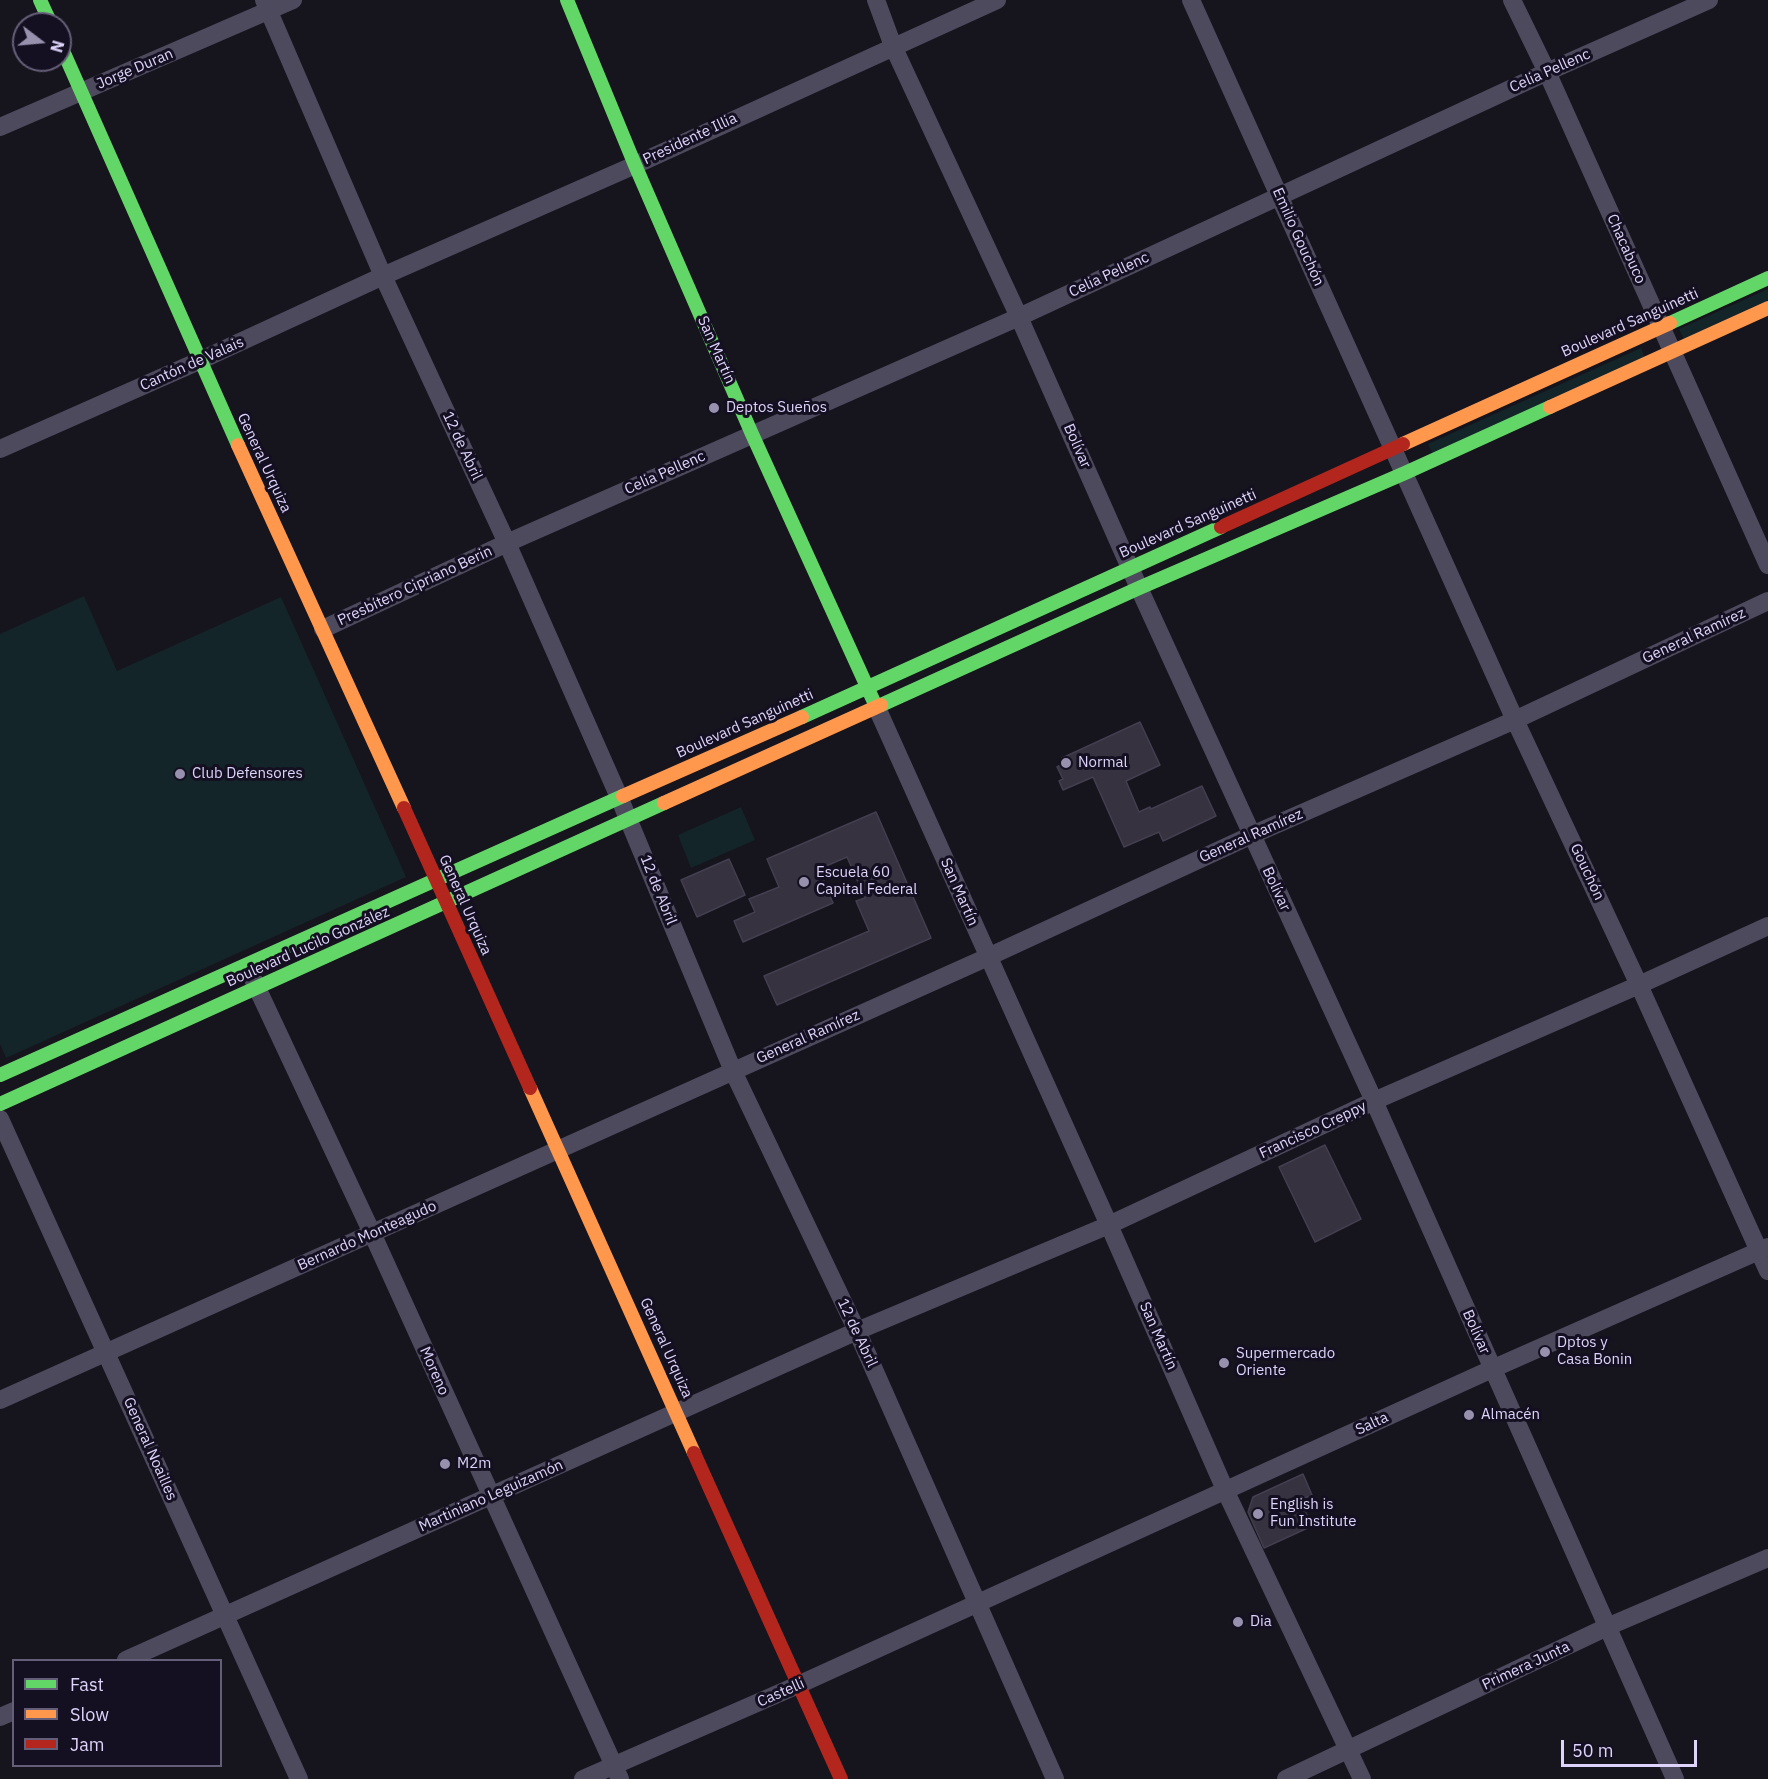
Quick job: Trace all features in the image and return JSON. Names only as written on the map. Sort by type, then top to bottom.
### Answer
[{"type":"main road","name":"San Martín","points":[[567,0],[635,165],[877,708]]},
{"type":"main road","name":"General Urquiza","points":[[72,70],[199,361],[323,629],[841,1779]]},
{"type":"main road","name":"Boulevard Sanguinetti","points":[[620,797],[868,687],[1768,278]]},
{"type":"main road","points":[[629,819],[1139,588],[1405,473],[1768,308]]},
{"type":"main road","name":"Boulevard Lucilo González","points":[[0,1075],[620,797]]},
{"type":"main road","name":"Boulevard Lucilo González","points":[[0,1104],[629,819]]},
{"type":"street","name":"Jorge Duran","points":[[0,127],[82,92],[267,5],[293,0]]},
{"type":"street","name":"Bolívar","points":[[876,0],[893,46],[1019,317],[1139,588],[1374,1101],[1675,1779]]},
{"type":"street","name":"Presidente Illia","points":[[383,276],[635,165],[997,0]]},
{"type":"street","name":"Emilio Gouchón","points":[[1191,0],[1405,473]]},
{"type":"street","name":"Chacabuco","points":[[1512,0],[1547,72],[1768,565]]},
{"type":"street","name":"Celia Pellenc","points":[[507,543],[1019,317],[1547,72],[1709,0]]},
{"type":"street","name":"12 de Abril","points":[[267,5],[383,276],[507,543],[620,797],[734,1071],[857,1332],[1055,1779]]},
{"type":"street","name":"Cantón de Valais","points":[[1,445],[199,361],[383,276]]},
{"type":"street","name":"Gouchón","points":[[1405,473],[1515,720],[1764,1249],[1768,1271]]},
{"type":"street","name":"Presbítero Cipriano Berin","points":[[323,629],[507,543]]},
{"type":"street","name":"General Ramírez","points":[[734,1071],[1252,836],[1515,720],[1768,601]]},
{"type":"street","name":"San Martín","points":[[877,708],[1110,1225],[1226,1492],[1362,1779]]},
{"type":"street","name":"Francisco Creppy","points":[[857,1332],[1110,1225],[1374,1101],[1768,926]]},
{"type":"street","name":"Moreno","points":[[245,965],[258,988],[372,1233],[617,1772]]},
{"type":"street","name":"Bernardo Monteagudo","points":[[0,1400],[734,1071]]},
{"type":"street","name":"General Noailles","points":[[0,1119],[299,1779]]},
{"type":"street","name":"Salta","points":[[977,1602],[1226,1492],[1492,1369],[1764,1249]]},
{"type":"street","name":"Martiniano Leguizamón","points":[[128,1659],[857,1332]]},
{"type":"street","name":"Primera Junta","points":[[1286,1779],[1607,1627],[1768,1558]]},
{"type":"street","name":"Castelli","points":[[583,1779],[617,1772],[977,1602]]},
{"type":"shaded area","points":[[1768,289],[1768,300],[1684,339],[1679,329]]},
{"type":"shaded area","points":[[1641,348],[1645,358],[1433,454],[1428,444]]},
{"type":"shaded area","name":"Club Defensores","points":[[84,596],[117,671],[281,597],[406,877],[6,1058],[0,1044],[0,634]]},
{"type":"shaded area","points":[[741,807],[755,840],[691,868],[678,835]]},
{"type":"building","points":[[1140,722],[1160,765],[1126,781],[1139,812],[1150,807],[1151,809],[1202,786],[1216,816],[1163,841],[1159,832],[1124,847],[1093,777],[1063,790],[1059,781],[1063,779],[1057,767],[1064,763],[1062,758]]},
{"type":"building","points":[[876,812],[931,938],[777,1005],[764,976],[869,931],[856,901],[865,898],[847,857],[819,869],[833,903],[743,942],[734,921],[755,912],[749,899],[779,887],[767,859]]},
{"type":"building","points":[[729,859],[745,895],[697,917],[681,880]]},
{"type":"building","points":[[1325,1145],[1361,1219],[1315,1242],[1279,1167]]},
{"type":"building","points":[[1303,1474],[1312,1495],[1300,1500],[1312,1526],[1264,1548],[1248,1512],[1253,1497]]},
{"type":"traffic: fast","points":[[40,0],[46,12]]},
{"type":"traffic: fast","points":[[567,0],[635,165],[752,434],[874,702]]},
{"type":"traffic: fast","points":[[72,71],[238,445]]},
{"type":"traffic: fast","points":[[1670,323],[1768,278]]},
{"type":"traffic: fast","points":[[881,705],[1139,588],[1405,473],[1550,407]]},
{"type":"traffic: fast","points":[[802,717],[1221,527]]},
{"type":"traffic: fast","points":[[0,1075],[623,796]]},
{"type":"traffic: fast","points":[[0,1104],[664,803]]},
{"type":"traffic: slow","points":[[1550,407],[1768,308]]},
{"type":"traffic: slow","points":[[1403,444],[1670,323]]},
{"type":"traffic: slow","points":[[238,445],[404,808]]},
{"type":"traffic: slow","points":[[664,803],[881,705]]},
{"type":"traffic: slow","points":[[623,796],[802,717]]},
{"type":"traffic: slow","points":[[530,1088],[694,1453]]},
{"type":"traffic: jam","points":[[1221,527],[1403,444]]},
{"type":"traffic: jam","points":[[404,808],[530,1088]]},
{"type":"traffic: jam","points":[[694,1453],[841,1779]]},
{"type":"place","name":"Deptos Sueños","points":[[714,408]]},
{"type":"place","name":"Normal","points":[[1066,763]]},
{"type":"place","name":"Club Defensores","points":[[180,774]]},
{"type":"place","name":"Escuela 60 Capital Federal","points":[[804,882]]},
{"type":"place","name":"Dptos y Casa Bonin","points":[[1545,1352]]},
{"type":"place","name":"Supermercado Oriente","points":[[1224,1363]]},
{"type":"place","name":"Almacén","points":[[1469,1415]]},
{"type":"place","name":"M2m","points":[[445,1464]]},
{"type":"place","name":"English is Fun Institute","points":[[1258,1514]]},
{"type":"place","name":"Dia","points":[[1238,1622]]}]
